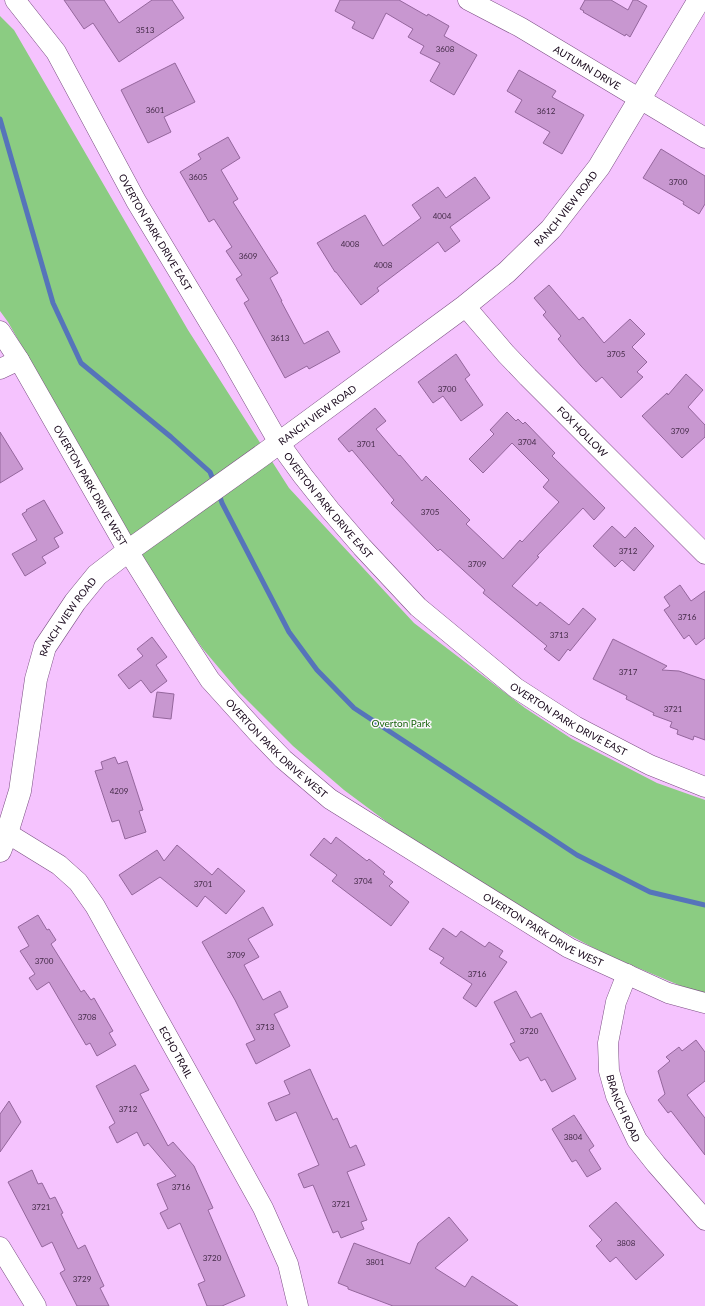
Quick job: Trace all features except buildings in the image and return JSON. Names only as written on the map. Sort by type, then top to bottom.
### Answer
[{"type":"street","name":"OVERTON PARK DRIVE EAST","points":[[15,0],[56,52],[136,201],[227,352],[279,443],[330,510],[362,547],[413,602],[437,624],[516,688],[575,726],[650,765],[705,787]]},
{"type":"street","name":"AUTUMN DRIVE","points":[[468,0],[520,27],[705,138]]},
{"type":"street","name":"RANCH VIEW ROAD","points":[[4,842],[20,791],[36,679],[45,647],[75,602],[97,575],[128,551],[198,503],[465,306],[507,272],[551,229],[599,167],[699,0]]},
{"type":"street","name":"FOX HOLLOW","points":[[465,306],[532,382],[705,554]]},
{"type":"street","name":"OVERTON PARK DRIVE WEST","points":[[0,331],[19,360],[128,551],[210,680],[283,759],[330,799],[569,948],[668,993],[705,1003]]},
{"type":"street","points":[[0,369],[19,360]]},
{"type":"street","name":"ECHO TRAIL","points":[[4,842],[59,865],[78,882],[95,906],[263,1208],[288,1264],[298,1306]]},
{"type":"street","name":"BRANCH ROAD","points":[[627,974],[616,1002],[608,1042],[609,1072],[616,1096],[637,1140],[705,1220]]},
{"type":"street","points":[[0,1247],[36,1306]]},
{"type":"green space","name":"Overton Park","points":[[0,16],[14,30],[188,330],[289,488],[414,623],[525,708],[572,739],[657,783],[705,800],[705,994],[681,986],[605,954],[547,923],[395,828],[344,790],[293,746],[240,693],[203,649],[163,592],[8,322],[0,311]]},
{"type":"waterway","points":[[0,119],[53,303],[81,363],[171,437],[210,472],[214,482]]},
{"type":"waterway","points":[[219,494],[222,503],[289,632],[317,670],[354,708],[577,855],[650,892],[705,905]]}]
